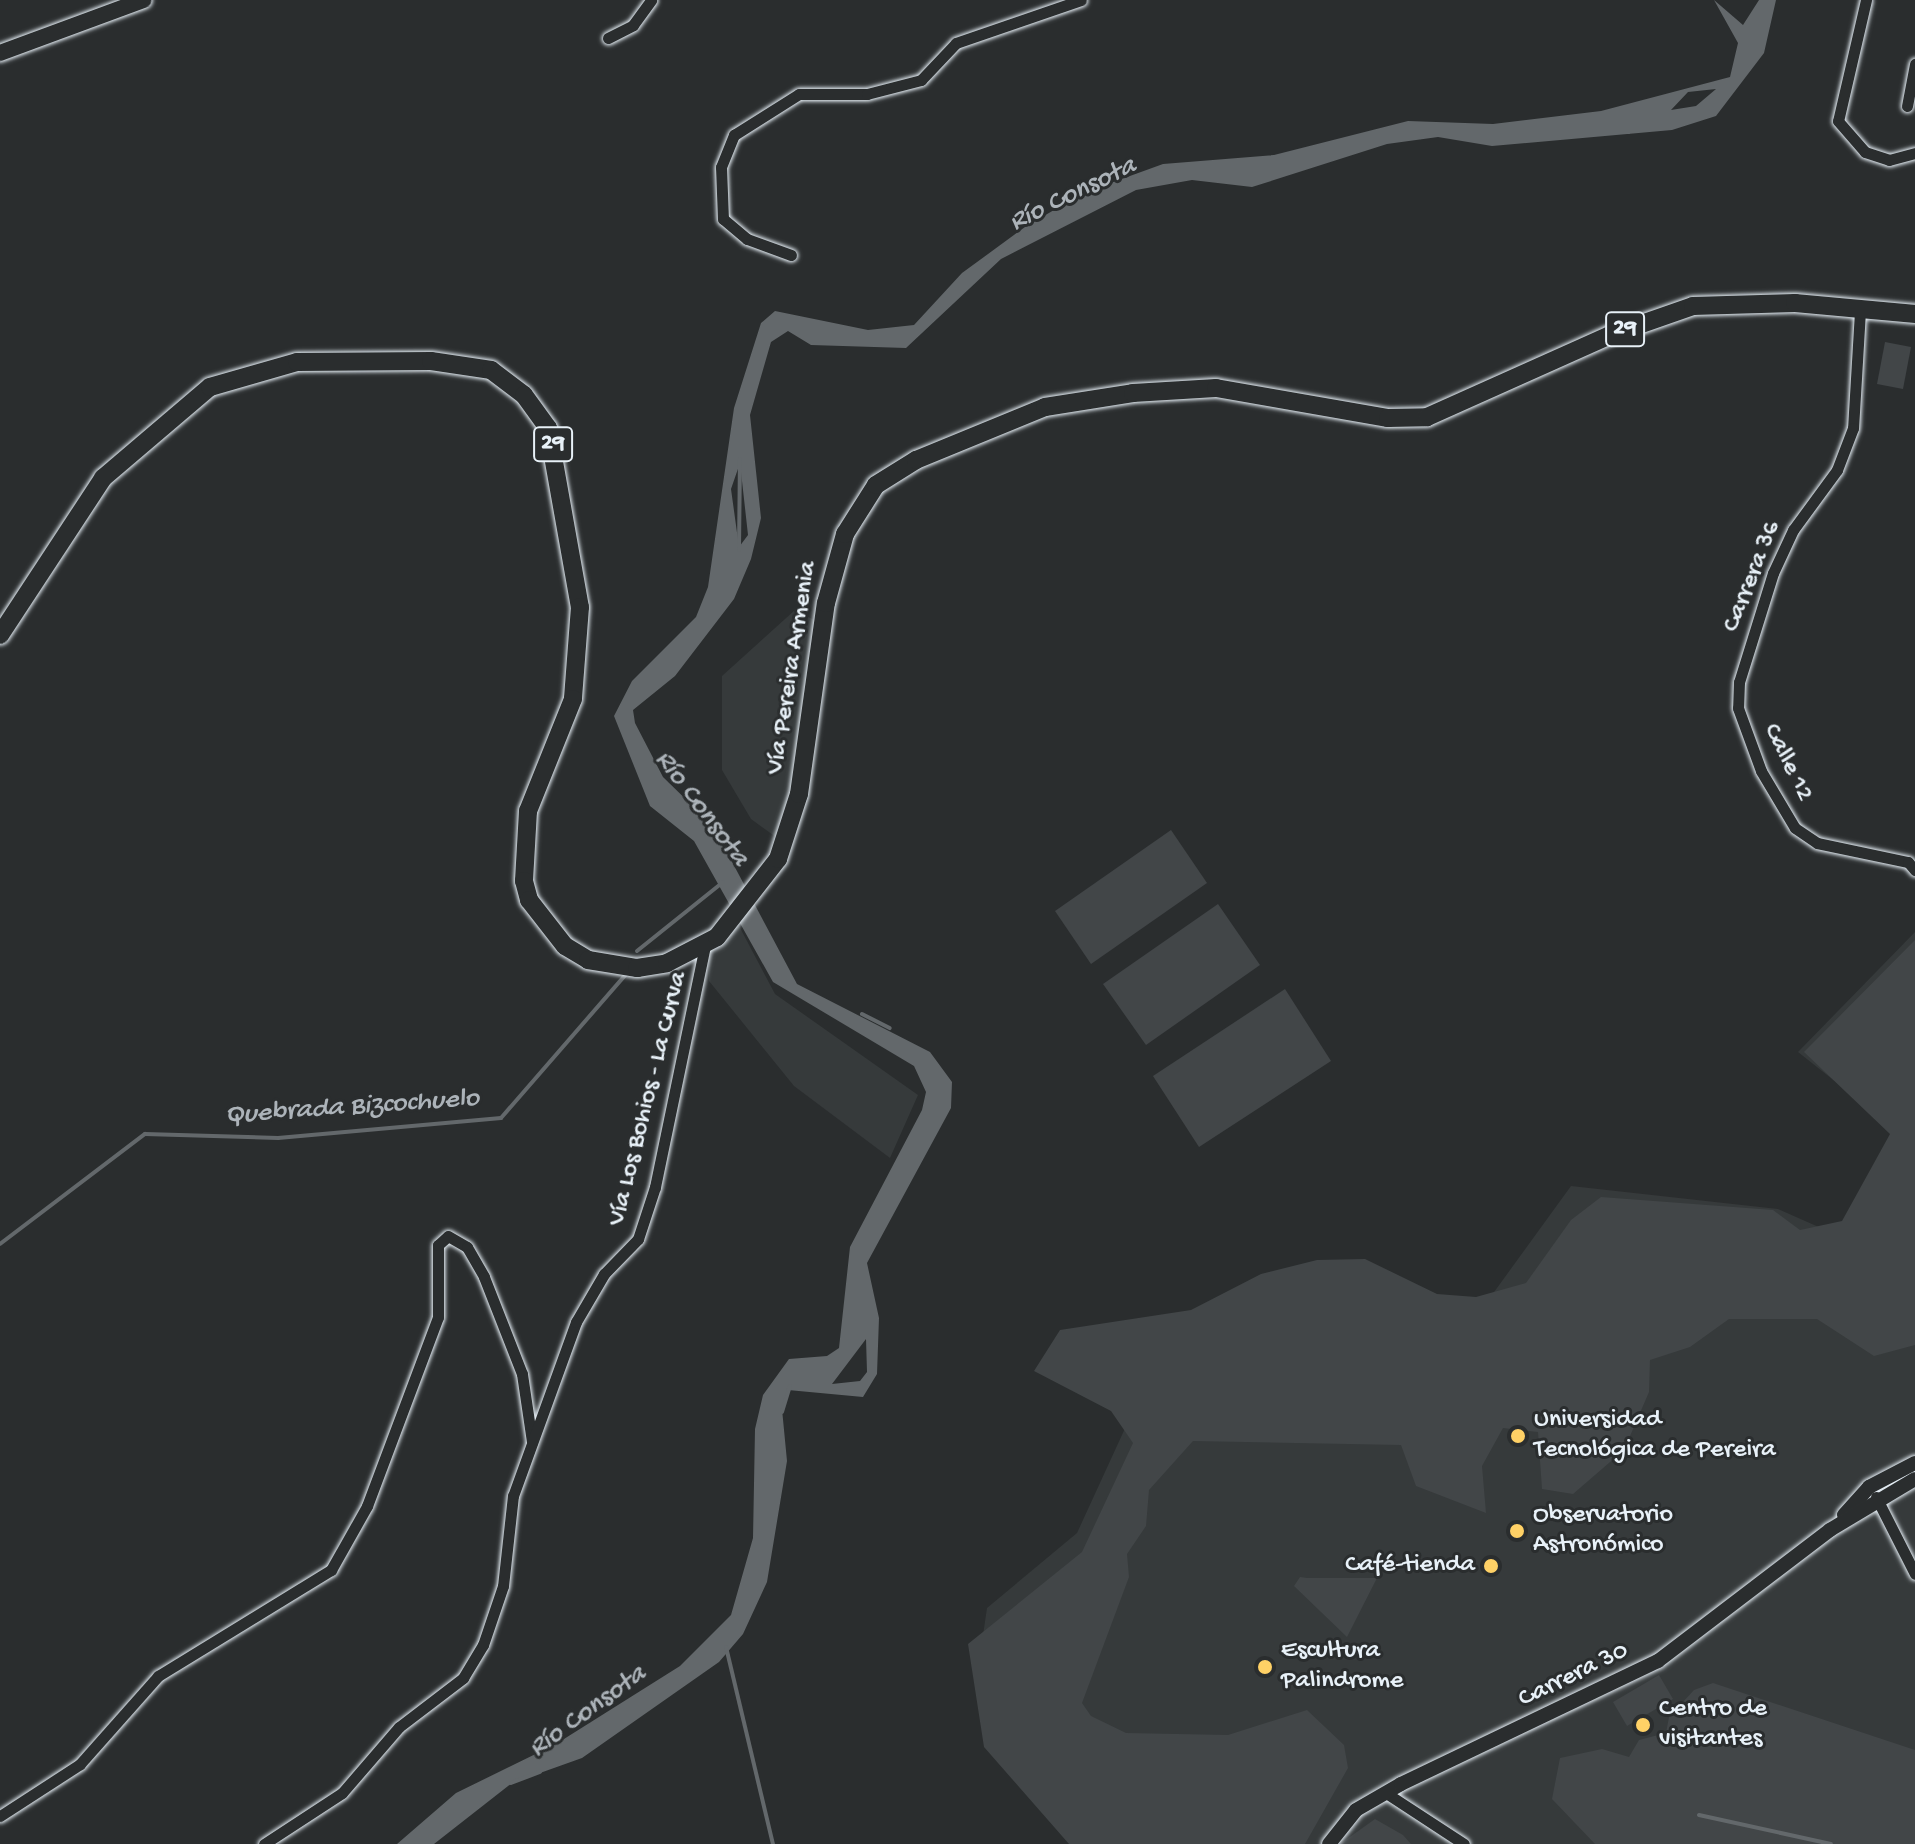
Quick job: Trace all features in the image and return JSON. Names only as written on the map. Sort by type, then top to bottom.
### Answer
[{"type":"main road","points":[[0,53],[143,0]]},
{"type":"main road","name":"Vía Pereira Armenia","points":[[705,946],[733,920],[778,859],[799,794],[826,603],[845,534],[876,485],[916,460],[1045,407],[1133,393],[1216,388],[1388,418],[1427,417],[1610,335],[1693,306],[1795,303],[1915,314]]},
{"type":"main road","name":"29","points":[[0,635],[103,478],[210,387],[297,362],[431,361],[491,370],[524,395],[548,428],[580,607],[573,699],[523,833],[529,900],[565,946],[599,963],[637,968],[705,946]]},
{"type":"street","points":[[608,38],[633,25],[651,0]]},
{"type":"street","points":[[791,255],[747,239],[723,219],[721,167],[746,125],[799,94],[867,94],[921,80],[956,43],[1081,0]]},
{"type":"street","points":[[1866,0],[1838,121],[1865,152],[1889,160],[1915,153]]},
{"type":"street","points":[[1907,106],[1915,64]]},
{"type":"street","name":"Carrera 36","points":[[1739,682],[1793,530],[1837,470],[1853,428],[1860,311]]},
{"type":"street","name":"Calle 12","points":[[1739,682],[1745,730],[1795,828],[1817,843],[1908,862],[1915,870]]},
{"type":"street","name":"Vía Los Bohios - La Curva","points":[[264,1844],[320,1812],[399,1727],[463,1678],[503,1586],[513,1496],[588,1296],[638,1239],[705,946]]},
{"type":"street","points":[[0,1816],[80,1764],[158,1676],[331,1570],[367,1506],[438,1317],[438,1245],[448,1236],[467,1247],[484,1277],[522,1374],[532,1442]]},
{"type":"street","name":"Carrera 30","points":[[1329,1844],[1356,1810],[1386,1793],[1658,1661],[1915,1463]]},
{"type":"street","name":"Carrera 30","points":[[1874,1494],[1915,1479]]},
{"type":"street","points":[[1874,1494],[1915,1574]]},
{"type":"street","points":[[1386,1793],[1464,1844]]},
{"type":"shaded area","points":[[1714,0],[1743,25],[1759,0],[1776,0],[1764,53],[1716,116],[1672,130],[1492,146],[1438,137],[1387,144],[1252,187],[1192,180],[1136,190],[1001,259],[906,348],[811,345],[788,331],[771,342],[750,415],[761,518],[751,559],[734,599],[675,676],[633,710],[635,723],[663,777],[705,818],[730,858],[797,984],[930,1052],[952,1082],[951,1108],[867,1263],[879,1318],[877,1374],[863,1397],[788,1390],[782,1409],[787,1461],[767,1582],[743,1634],[719,1662],[582,1758],[512,1783],[434,1844],[397,1844],[456,1793],[556,1744],[680,1666],[731,1615],[753,1538],[755,1429],[763,1395],[789,1359],[827,1356],[839,1348],[850,1247],[922,1110],[926,1092],[914,1066],[773,982],[694,841],[650,806],[614,716],[632,681],[696,617],[708,587],[734,408],[761,323],[775,311],[868,330],[914,325],[962,273],[1025,227],[1083,193],[1163,164],[1274,155],[1408,121],[1493,124],[1601,111],[1730,77],[1738,43]],"holes":[[[1716,89],[1696,106],[1671,110],[1688,92]],[[740,463],[748,535],[739,547],[731,489]],[[866,1339],[867,1372],[860,1381],[832,1384]]]},
{"type":"shaded area","points":[[1885,342],[1911,347],[1903,389],[1877,384]]},
{"type":"shaded area","points":[[795,610],[818,622],[803,744],[780,840],[751,819],[722,770],[722,676]]},
{"type":"shaded area","points":[[1171,830],[1207,883],[1091,964],[1055,911]]},
{"type":"shaded area","points":[[1218,904],[1260,965],[1146,1045],[1103,984]]},
{"type":"shaded area","points":[[738,924],[775,994],[918,1095],[890,1158],[794,1086],[709,981],[709,948]]},
{"type":"shaded area","name":"Universidad Tecnológica de Pereira","points":[[1915,932],[1915,1844],[1092,1844],[982,1642],[987,1608],[1077,1533],[1166,1339],[1412,1326],[1489,1299],[1571,1186],[1778,1209],[1839,1236],[1899,1132],[1798,1052]]},
{"type":"shaded area","points":[[1915,940],[1915,1345],[1874,1356],[1817,1319],[1729,1319],[1690,1347],[1650,1360],[1649,1392],[1624,1450],[1573,1494],[1542,1489],[1538,1432],[1503,1428],[1482,1466],[1486,1513],[1416,1486],[1401,1445],[1193,1441],[1149,1490],[1146,1526],[1127,1554],[1129,1577],[1082,1703],[1091,1716],[1126,1733],[1228,1735],[1307,1710],[1344,1745],[1348,1768],[1305,1844],[1069,1844],[984,1747],[968,1644],[1082,1552],[1133,1443],[1111,1411],[1034,1371],[1060,1330],[1191,1310],[1261,1274],[1317,1260],[1365,1259],[1437,1294],[1476,1297],[1526,1283],[1571,1220],[1601,1197],[1773,1210],[1800,1230],[1842,1221],[1890,1134],[1804,1052]]},
{"type":"shaded area","points":[[1285,989],[1331,1061],[1199,1147],[1153,1076]]},
{"type":"shaded area","points":[[1300,1577],[1377,1578],[1347,1637],[1294,1586]]},
{"type":"shaded area","points":[[1659,1675],[1673,1699],[1627,1726],[1613,1702]]},
{"type":"shaded area","points":[[1713,1683],[1915,1750],[1915,1844],[1595,1844],[1552,1799],[1560,1758],[1602,1749],[1629,1757],[1639,1740],[1666,1733],[1669,1717],[1694,1690]]},
{"type":"shaded area","points":[[1375,1819],[1403,1835],[1411,1844],[1340,1844]]},
{"type":"waterway","name":"Río Consota","points":[[739,550],[740,459]]},
{"type":"waterway","points":[[637,951],[723,882]]},
{"type":"waterway","name":"Quebrada Bizcochuelo","points":[[0,1244],[145,1134],[278,1138],[501,1118],[629,971]]},
{"type":"waterway","name":"Río Consota","points":[[862,1014],[890,1028]]},
{"type":"waterway","name":"Río Consota","points":[[782,1412],[790,1386]]},
{"type":"waterway","points":[[726,1647],[773,1844]]},
{"type":"waterway","name":"Río Consota","points":[[511,1783],[540,1772]]},
{"type":"waterway","points":[[1699,1815],[1831,1844]]},
{"type":"place","name":"Universidad Tecnológica de Pereira","points":[[1518,1436]]},
{"type":"place","name":"Observatorio Astronómico","points":[[1517,1531]]},
{"type":"place","name":"Café-tienda","points":[[1491,1566]]},
{"type":"place","name":"Escultura Palindrome","points":[[1265,1667]]},
{"type":"place","name":"Centro de visitantes","points":[[1643,1725]]}]
